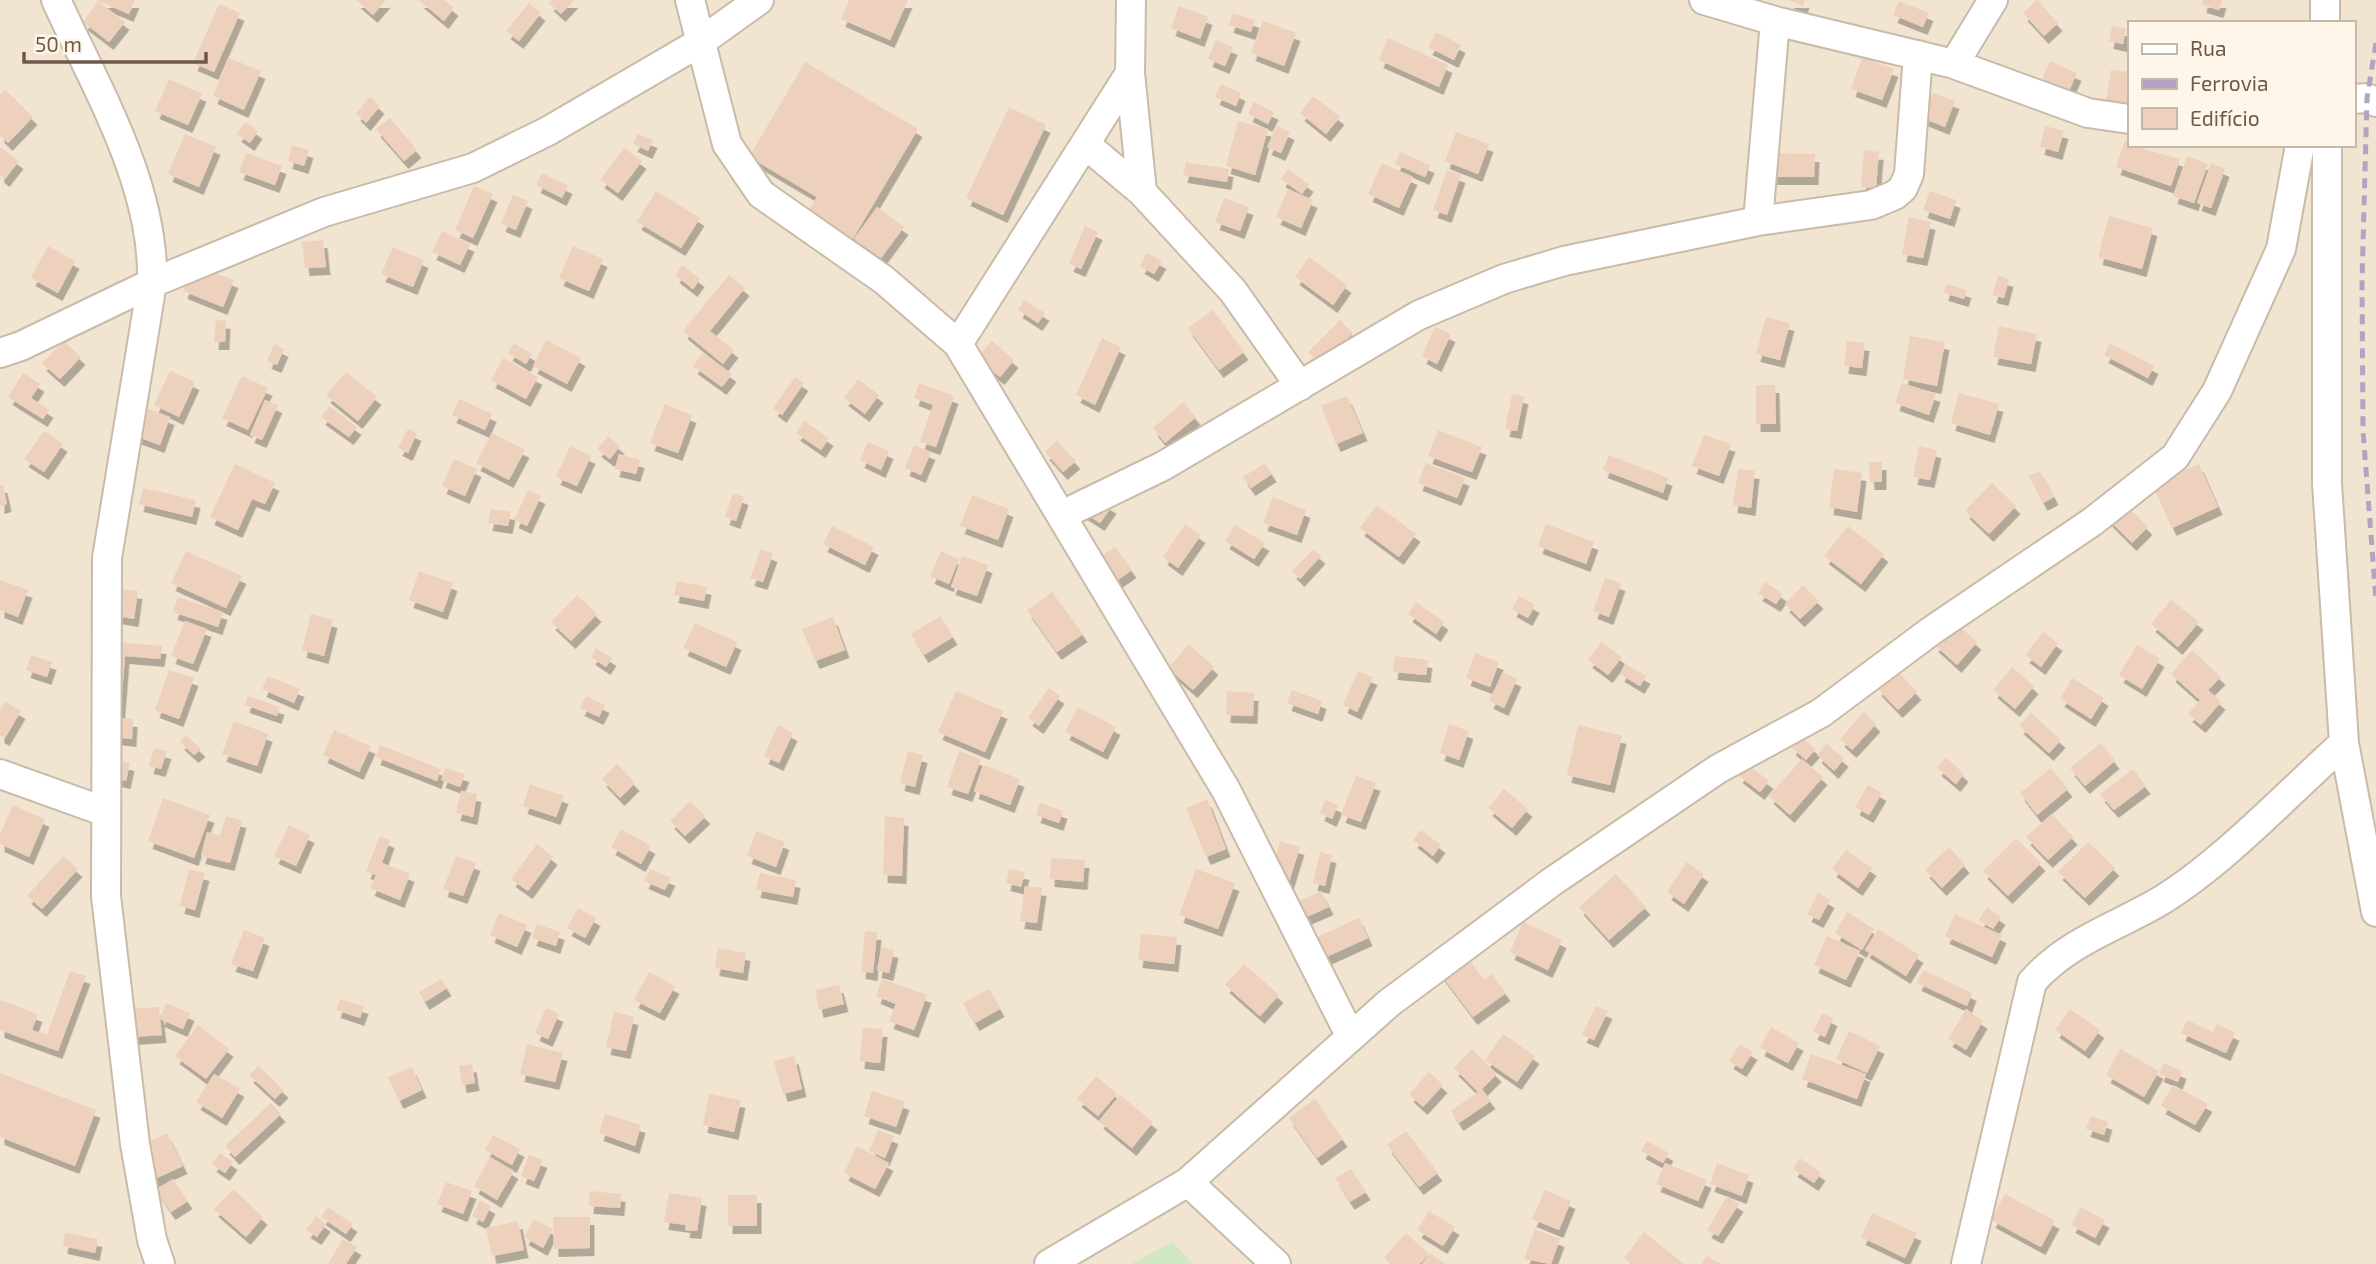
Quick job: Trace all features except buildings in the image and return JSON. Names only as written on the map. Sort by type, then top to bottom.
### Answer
[{"type":"street","points":[[56,0],[128,160],[146,211],[153,255],[152,283],[107,558],[106,896],[135,1144],[152,1240],[160,1264]]},
{"type":"street","points":[[690,0],[727,144],[761,194],[884,280],[958,344],[1226,790],[1350,1037]]},
{"type":"street","points":[[0,353],[21,346],[152,283],[324,212],[472,167],[548,131],[699,43],[759,0]]},
{"type":"street","points":[[1131,0],[1130,73],[1142,192]]},
{"type":"street","points":[[1704,0],[1775,21],[1954,64],[2088,113],[2128,119]]},
{"type":"street","points":[[1954,64],[1993,0]]},
{"type":"street","points":[[2325,0],[2325,21]]},
{"type":"street","points":[[1758,221],[1775,21]]},
{"type":"street","points":[[1062,515],[1130,484],[1419,315],[1504,279],[1564,261],[1758,221],[1871,205],[1895,195],[1903,188],[1909,174],[1918,55]]},
{"type":"street","points":[[958,344],[1130,73]]},
{"type":"street","points":[[2355,99],[2367,98],[2376,102]]},
{"type":"street","points":[[1084,144],[1142,192],[1171,227],[1233,291],[1300,386]]},
{"type":"street","points":[[1049,1264],[1188,1182],[1389,1003],[1553,881],[1718,769],[1821,713],[1931,631],[2092,522],[2175,457],[2217,391],[2281,249],[2300,147]]},
{"type":"street","points":[[2327,147],[2327,483],[2344,743],[2376,912]]},
{"type":"street","points":[[1966,1264],[2032,982],[2059,955],[2088,936],[2162,900],[2215,860],[2344,743]]},
{"type":"street","points":[[0,774],[106,812]]},
{"type":"street","points":[[1188,1182],[1276,1264]]},
{"type":"shaded area","points":[[0,0],[2376,0],[2376,1264],[0,1264]]},
{"type":"green space","points":[[1172,1242],[1193,1264],[1132,1264]]},
{"type":"railway","points":[[2376,43],[2367,98],[2362,281],[2363,431],[2376,600]]}]
